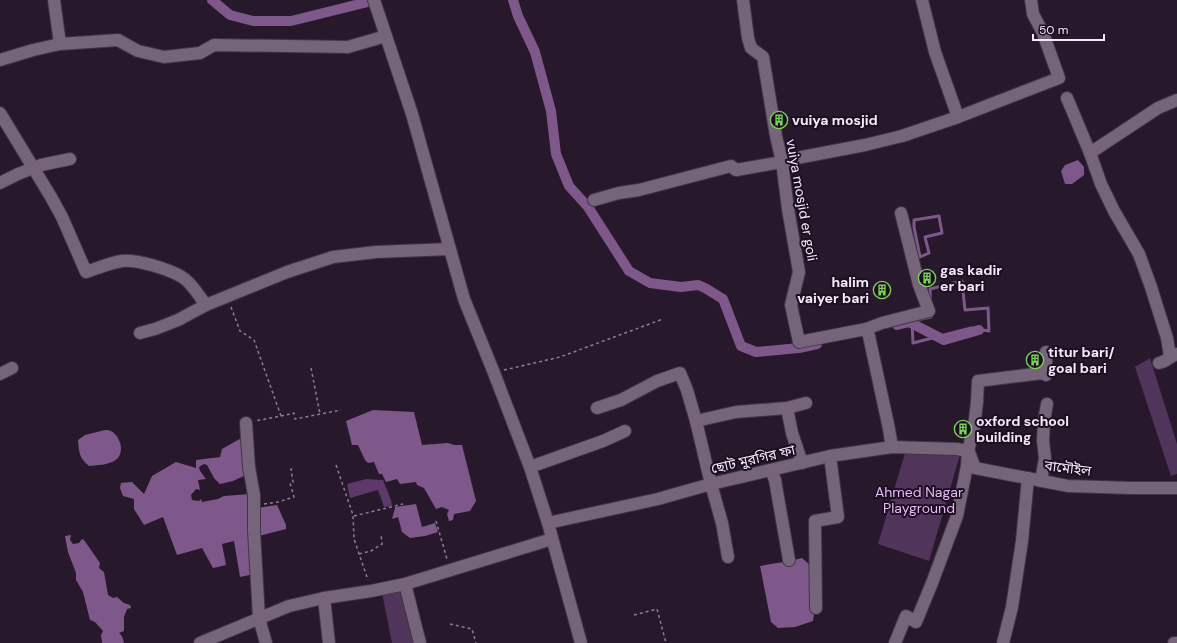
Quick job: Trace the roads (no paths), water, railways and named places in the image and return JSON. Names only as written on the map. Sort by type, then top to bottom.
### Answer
[{"type":"street","points":[[54,0],[60,44]]},
{"type":"street","points":[[374,0],[412,114],[464,299],[530,467],[548,523],[581,643]]},
{"type":"street","name":"vuiya mosjid er goli","points":[[743,0],[748,38],[751,48],[763,57],[776,136],[782,162],[799,272],[791,305],[799,342],[866,329]]},
{"type":"street","points":[[922,0],[936,52],[958,117]]},
{"type":"street","points":[[594,200],[619,193],[639,190],[730,166],[736,170],[782,162],[902,136],[958,117],[1059,78],[1043,33],[1033,14],[1031,0]]},
{"type":"street","points":[[0,60],[60,44],[118,40],[138,51],[164,57],[200,53],[214,45],[348,47],[385,31]]},
{"type":"street","points":[[1067,98],[1101,184],[1114,211],[1139,254],[1174,355],[1165,362],[1159,363]]},
{"type":"street","points":[[1090,153],[1158,108],[1177,100]]},
{"type":"street","points":[[0,113],[62,217],[86,272],[123,261],[143,263],[163,268],[183,277],[192,286],[206,305]]},
{"type":"street","points":[[0,183],[41,165],[70,159]]},
{"type":"street","points":[[892,447],[869,336],[866,329],[882,323],[929,311],[919,285],[901,213]]},
{"type":"street","points":[[140,333],[178,320],[206,305],[287,272],[333,257],[376,252],[450,249]]},
{"type":"street","points":[[896,643],[906,616],[916,622],[957,516],[967,466],[968,451],[974,427],[978,381],[1043,373],[1046,375],[1046,352]]},
{"type":"street","points":[[0,374],[12,368]]},
{"type":"street","points":[[597,408],[621,400],[657,381],[680,373],[687,390],[696,421],[722,523],[728,557]]},
{"type":"street","points":[[696,421],[736,412],[787,408],[806,403]]},
{"type":"street","points":[[1042,481],[1045,458],[1043,441],[1044,421],[1047,404]]},
{"type":"street","points":[[787,408],[792,433],[802,463]]},
{"type":"street","points":[[246,423],[249,467],[254,495],[254,531],[259,618],[266,643]]},
{"type":"street","points":[[530,467],[625,431]]},
{"type":"street","name":"ছোট মুরগির ফা","points":[[548,523],[658,499],[711,484],[830,456],[892,447],[957,449],[968,451]]},
{"type":"street","name":"বামৌইল","points":[[968,451],[975,468],[1068,486],[1177,488]]},
{"type":"street","points":[[816,608],[815,521],[838,518],[830,456]]},
{"type":"street","points":[[771,470],[789,560]]},
{"type":"street","points":[[1003,643],[1012,607],[1022,541],[1028,478]]},
{"type":"street","points":[[200,643],[289,606],[324,598],[405,584],[552,539]]},
{"type":"street","points":[[405,584],[420,643]]},
{"type":"street","points":[[324,598],[330,643]]},
{"type":"waterway","points":[[212,0],[230,15],[253,21],[291,21],[376,0]]},
{"type":"waterway","points":[[513,0],[518,16],[535,52],[551,111],[556,154],[569,186],[588,207],[629,271],[650,283],[681,287],[698,285],[723,299],[741,346],[756,352],[799,348],[817,344]]},
{"type":"waterway","points":[[939,216],[942,233],[925,237],[929,253],[920,257],[914,220],[939,216]]},
{"type":"waterway","points":[[962,281],[965,310],[988,308],[989,331],[971,328],[913,343],[912,321],[931,317],[930,289],[962,281]]},
{"type":"waterway","points":[[897,325],[909,322],[944,340],[979,330]]},
{"type":"place","name":"vuiya mosjid","points":[[779,120]]},
{"type":"place","name":"gas kadir er bari","points":[[927,278]]},
{"type":"place","name":"halim vaiyer bari","points":[[882,290]]},
{"type":"place","name":"titur bari/ goal bari","points":[[1035,360]]},
{"type":"place","name":"oxford school building","points":[[963,429]]},
{"type":"park label","name":"Ahmed Nagar Playground","points":[[919,500]]}]
